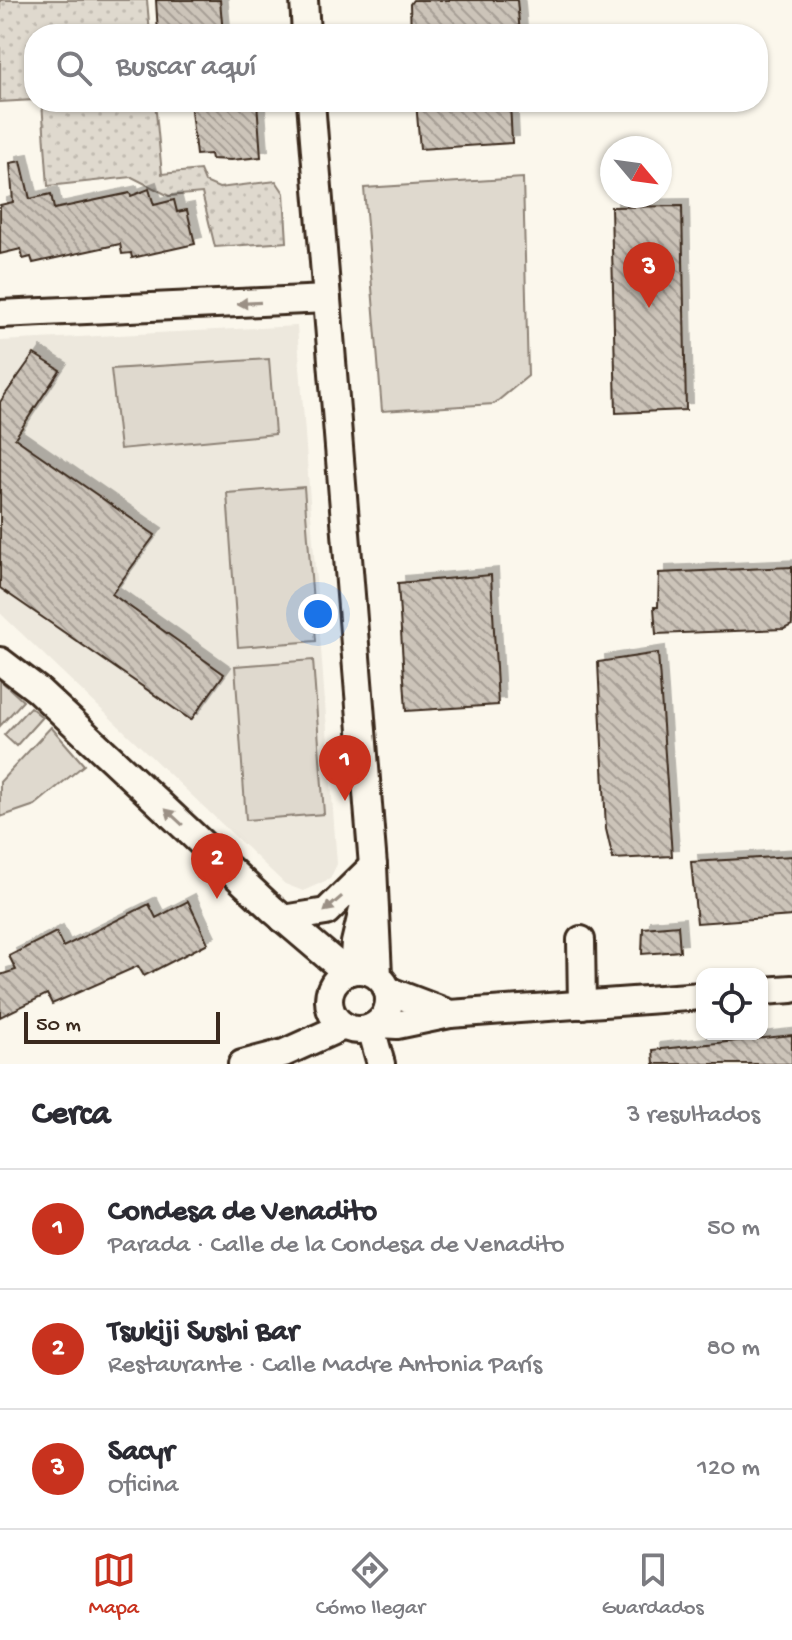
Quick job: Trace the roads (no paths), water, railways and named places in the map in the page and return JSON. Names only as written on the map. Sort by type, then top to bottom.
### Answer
[{"type":"street","points":[[304,0],[305,24]]},
{"type":"street","points":[[312,112],[373,866],[366,977],[388,1003],[375,1026],[381,1064]]},
{"type":"street","points":[[0,314],[327,299]]},
{"type":"street","points":[[0,661],[38,690],[283,919],[366,977],[450,1014]]},
{"type":"street","points":[[283,919],[326,912],[373,866]]},
{"type":"street","points":[[581,940],[582,1005]]},
{"type":"street","points":[[366,977],[334,984],[330,996],[334,1017],[354,1030],[450,1014],[696,996]]},
{"type":"street","points":[[768,991],[792,989]]},
{"type":"street","points":[[242,1064],[284,1053],[344,1026]]},
{"type":"place","name":"Sacyr","points":[[649,308]]},
{"type":"place","name":"Condesa de Venadito","points":[[345,801]]},
{"type":"place","name":"Tsukiji Sushi Bar","points":[[217,899]]}]
